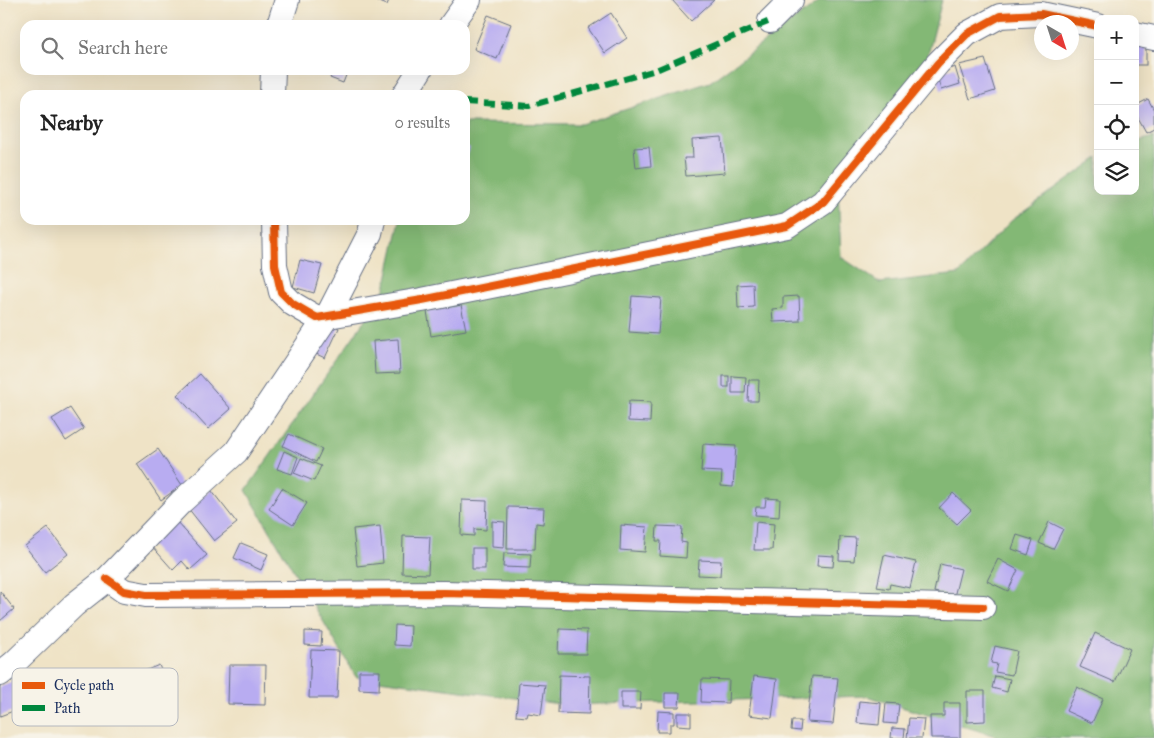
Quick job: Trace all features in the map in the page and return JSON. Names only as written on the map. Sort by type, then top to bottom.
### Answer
[{"type":"street","points":[[281,20],[287,0]]},
{"type":"street","points":[[455,20],[469,0]]},
{"type":"street","points":[[770,21],[791,0]]},
{"type":"street","points":[[274,225],[275,265],[281,292],[293,304],[317,318],[422,300],[787,226],[823,202],[926,77],[967,34],[1000,16],[1041,14],[1094,25]]},
{"type":"street","points":[[1139,35],[1154,38]]},
{"type":"street","points":[[272,90],[273,75]]},
{"type":"street","points":[[407,90],[417,75]]},
{"type":"street","points":[[0,674],[14,663],[74,605],[107,579],[181,502],[236,452],[328,315],[370,233],[372,225]]},
{"type":"street","points":[[107,579],[124,591],[146,595],[444,593],[983,608]]},
{"type":"green space","points":[[821,0],[942,0],[924,71],[838,186],[841,257],[880,283],[959,274],[1011,221],[1094,161],[1094,195],[1139,195],[1139,141],[1154,137],[1154,738],[1002,738],[866,696],[567,705],[356,677],[246,490],[384,293],[399,225],[470,225],[470,123],[581,124],[710,82]]},
{"type":"building","points":[[375,0],[389,0],[387,5]]},
{"type":"building","points":[[672,0],[714,0],[691,21]]},
{"type":"building","points":[[611,13],[627,38],[605,53],[588,28]]},
{"type":"building","points":[[488,15],[511,24],[497,59],[474,49]]},
{"type":"building","points":[[1139,47],[1146,47],[1146,65],[1139,65]]},
{"type":"building","points":[[985,59],[995,91],[970,99],[959,65]]},
{"type":"building","points":[[955,67],[960,84],[941,90],[936,73]]},
{"type":"building","points":[[331,75],[346,75],[343,83],[330,78]]},
{"type":"building","points":[[1148,99],[1154,110],[1154,128],[1146,132],[1139,119],[1139,104]]},
{"type":"building","points":[[722,138],[725,173],[686,176],[684,158],[693,158],[692,140]]},
{"type":"building","points":[[649,147],[651,166],[636,168],[634,148]]},
{"type":"building","points":[[300,260],[322,265],[314,293],[293,287]]},
{"type":"building","points":[[753,284],[754,307],[738,308],[737,285]]},
{"type":"building","points":[[632,296],[661,298],[658,334],[629,332]]},
{"type":"building","points":[[799,296],[800,321],[773,322],[772,309],[783,308],[783,297]]},
{"type":"building","points":[[461,305],[466,330],[431,336],[427,311]]},
{"type":"building","points":[[327,323],[339,328],[325,358],[314,353]]},
{"type":"building","points":[[398,339],[400,373],[375,374],[373,341]]},
{"type":"building","points":[[200,374],[231,409],[208,429],[177,395]]},
{"type":"building","points":[[723,376],[729,376],[729,387],[723,387]]},
{"type":"building","points":[[732,376],[746,377],[745,393],[732,393]]},
{"type":"building","points":[[749,380],[759,380],[758,401],[748,401]]},
{"type":"building","points":[[629,401],[651,402],[650,422],[628,421]]},
{"type":"building","points":[[70,408],[84,429],[66,441],[52,419]]},
{"type":"building","points":[[289,434],[322,449],[316,462],[283,446]]},
{"type":"building","points":[[703,444],[736,446],[733,487],[721,486],[722,472],[701,471]]},
{"type":"building","points":[[158,449],[182,485],[161,500],[137,464]]},
{"type":"building","points":[[284,451],[298,457],[292,474],[277,469]]},
{"type":"building","points":[[301,458],[321,466],[314,481],[294,473]]},
{"type":"building","points":[[282,488],[307,503],[293,525],[269,509]]},
{"type":"building","points":[[211,490],[237,523],[214,541],[188,508]]},
{"type":"building","points":[[953,493],[971,510],[957,524],[939,508]]},
{"type":"building","points":[[766,498],[780,499],[779,517],[755,515],[756,507],[765,507]]},
{"type":"building","points":[[462,500],[487,501],[486,530],[474,529],[474,536],[461,535]]},
{"type":"building","points":[[508,507],[544,508],[543,524],[536,523],[535,549],[507,549]]},
{"type":"building","points":[[176,521],[207,555],[190,570],[182,561],[173,570],[150,544]]},
{"type":"building","points":[[492,521],[505,522],[504,548],[492,547]]},
{"type":"building","points":[[756,522],[774,524],[772,550],[754,550]]},
{"type":"building","points":[[1049,522],[1063,529],[1053,549],[1039,543]]},
{"type":"building","points":[[621,525],[647,527],[645,552],[620,550]]},
{"type":"building","points":[[380,526],[383,563],[357,566],[353,529]]},
{"type":"building","points":[[657,526],[682,527],[681,542],[687,543],[686,558],[660,556],[661,541],[656,541]]},
{"type":"building","points":[[48,528],[68,554],[45,572],[25,546]]},
{"type":"building","points":[[1017,535],[1033,540],[1028,555],[1012,549]]},
{"type":"building","points":[[403,536],[430,537],[428,574],[402,573]]},
{"type":"building","points":[[840,537],[856,538],[854,561],[839,560]]},
{"type":"building","points":[[241,543],[268,554],[261,570],[234,558]]},
{"type":"building","points":[[472,548],[485,548],[485,569],[472,569]]},
{"type":"building","points":[[504,553],[531,554],[530,568],[503,567]]},
{"type":"building","points":[[818,555],[834,556],[833,567],[817,566]]},
{"type":"building","points":[[884,555],[916,562],[910,588],[890,584],[889,589],[877,587]]},
{"type":"building","points":[[998,559],[1018,570],[1008,591],[987,581]]},
{"type":"building","points":[[699,560],[721,561],[720,576],[698,575]]},
{"type":"building","points":[[940,564],[961,569],[954,597],[934,592]]},
{"type":"building","points":[[0,591],[14,609],[0,621]]},
{"type":"building","points":[[395,625],[411,626],[410,646],[394,645]]},
{"type":"building","points":[[559,629],[587,630],[586,654],[558,654]]},
{"type":"building","points":[[305,631],[322,632],[321,646],[305,645]]},
{"type":"building","points":[[1095,633],[1130,649],[1115,682],[1080,667]]},
{"type":"building","points":[[995,646],[1017,651],[1012,675],[995,672],[997,664],[991,663]]},
{"type":"building","points":[[311,650],[339,651],[337,698],[309,698]]},
{"type":"building","points":[[229,665],[266,665],[265,705],[228,704]]},
{"type":"building","points":[[359,671],[380,671],[379,690],[359,689]]},
{"type":"building","points":[[559,675],[590,676],[589,714],[558,713]]},
{"type":"building","points":[[754,676],[777,679],[772,718],[749,715]]},
{"type":"building","points":[[812,676],[838,678],[833,724],[807,722]]},
{"type":"building","points":[[995,676],[1010,679],[1007,692],[992,688]]},
{"type":"building","points":[[702,679],[729,680],[728,703],[701,702]]},
{"type":"building","points":[[12,682],[12,712],[0,716],[0,686]]},
{"type":"building","points":[[519,683],[545,685],[541,715],[528,713],[527,717],[516,716]]},
{"type":"building","points":[[1077,687],[1103,699],[1092,723],[1066,711]]},
{"type":"building","points":[[967,691],[985,691],[985,721],[967,722]]},
{"type":"building","points":[[621,692],[641,692],[640,709],[621,709]]},
{"type":"building","points":[[665,693],[680,693],[679,707],[665,707]]},
{"type":"building","points":[[859,701],[881,703],[879,725],[857,723]]},
{"type":"building","points":[[886,703],[899,704],[897,724],[884,723]]},
{"type":"building","points":[[944,703],[960,703],[960,738],[931,738],[930,716],[944,716]]},
{"type":"building","points":[[658,711],[674,712],[674,724],[670,724],[670,732],[657,732]]},
{"type":"building","points":[[677,713],[691,713],[691,726],[677,725]]},
{"type":"building","points":[[909,718],[924,719],[922,738],[907,738]]},
{"type":"building","points":[[792,721],[801,721],[800,731],[791,730]]},
{"type":"building","points":[[892,728],[905,729],[904,738],[891,738]]},
{"type":"marked path","points":[[470,102],[529,106],[656,70],[770,21]]},
{"type":"cycle path","points":[[274,225],[275,265],[281,292],[293,304],[317,318],[422,300],[787,226],[823,202],[938,63],[967,34],[1000,16],[1041,14],[1094,25]]},
{"type":"cycle path","points":[[107,579],[124,591],[146,595],[444,593],[983,607]]}]
